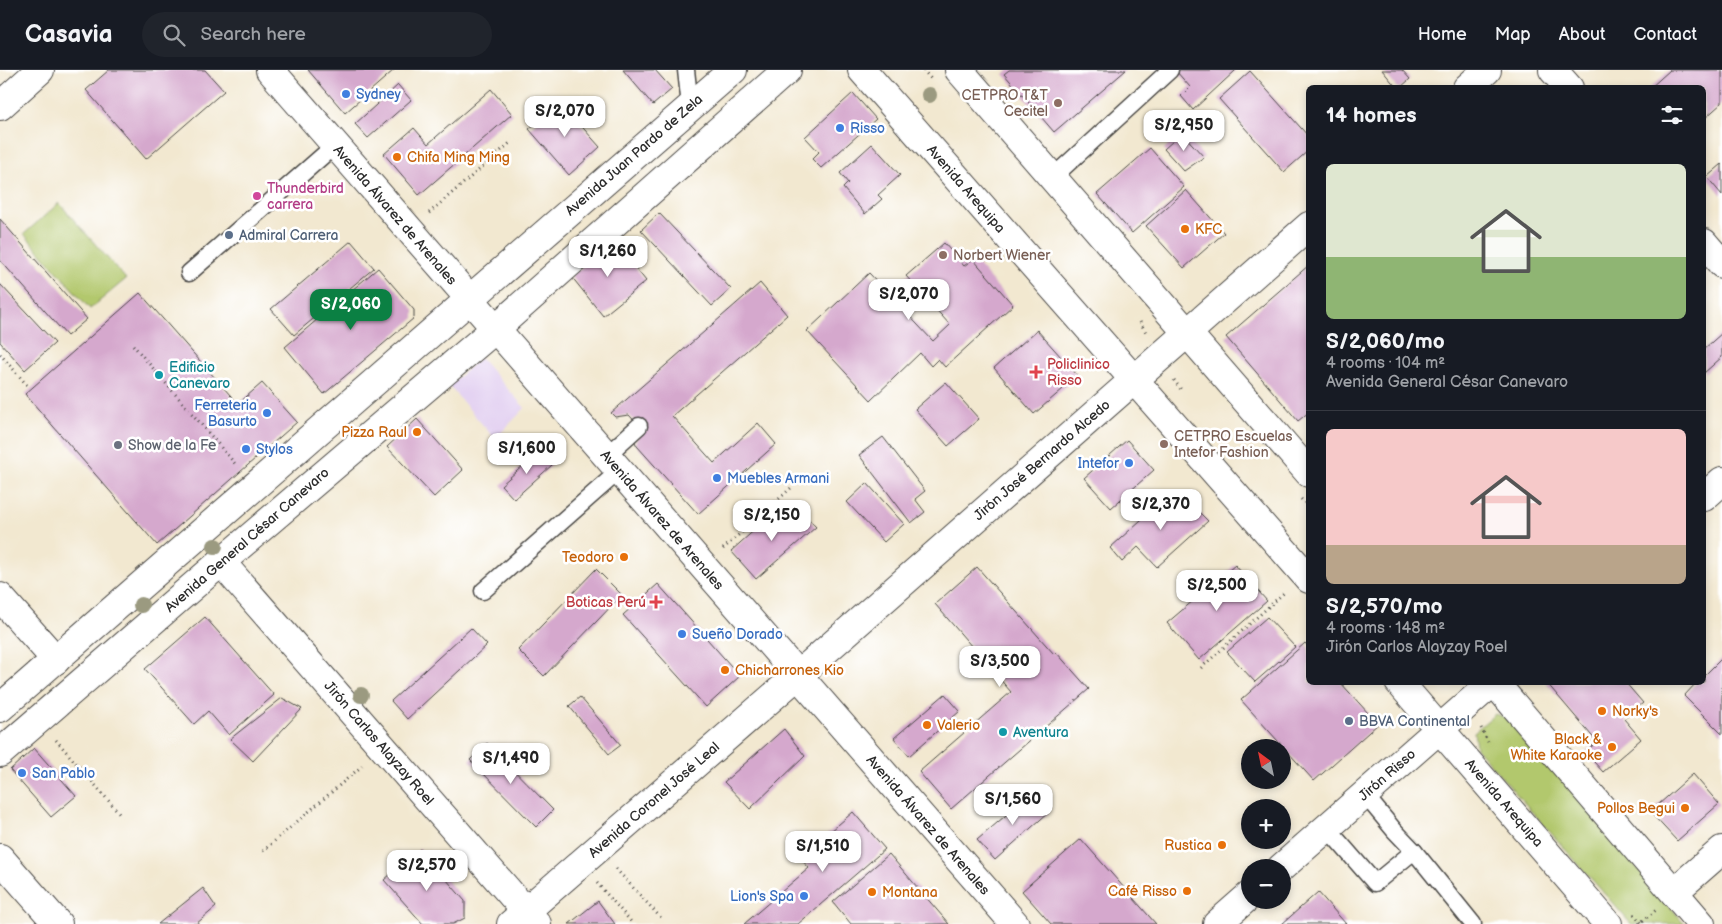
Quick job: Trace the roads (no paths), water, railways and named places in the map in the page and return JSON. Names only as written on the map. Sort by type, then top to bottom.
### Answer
[{"type":"main road","points":[[0,106],[40,70]]},
{"type":"main road","name":"Avenida Álvarez de Arenales","points":[[270,70],[1015,924]]},
{"type":"main road","name":"Avenida Juan Pardo de Zela","points":[[468,299],[732,70]]},
{"type":"main road","points":[[495,329],[787,70]]},
{"type":"main road","name":"Avenida Arequipa","points":[[862,70],[1306,577]]},
{"type":"main road","points":[[959,70],[1306,470]]},
{"type":"main road","points":[[1470,85],[1486,70]]},
{"type":"main road","points":[[1554,70],[1566,85]]},
{"type":"main road","name":"Jirón José Bernardo Alcedo","points":[[798,675],[1306,229]]},
{"type":"main road","points":[[1706,245],[1722,264]]},
{"type":"main road","points":[[0,708],[468,299]]},
{"type":"main road","name":"Avenida General César Canevaro","points":[[0,753],[220,562],[495,329]]},
{"type":"main road","points":[[1706,495],[1722,481]]},
{"type":"main road","name":"Jirón Carlos Alayzay Roel","points":[[220,562],[383,748],[525,920]]},
{"type":"main road","points":[[0,597],[56,660]]},
{"type":"main road","name":"Avenida Coronel José Leal","points":[[525,920],[589,857],[798,675]]},
{"type":"main road","name":"Avenida Arequipa","points":[[1402,685],[1608,924]]},
{"type":"main road","name":"Jirón Risso","points":[[1291,859],[1490,685]]},
{"type":"main road","points":[[1496,685],[1701,924]]},
{"type":"main road","points":[[1674,892],[1722,850]]},
{"type":"main road","points":[[0,858],[58,924]]},
{"type":"main road","points":[[1217,924],[1241,903]]},
{"type":"lane","points":[[687,70],[690,106]]},
{"type":"lane","points":[[1053,177],[1170,70]]},
{"type":"lane","points":[[188,273],[335,146]]},
{"type":"lane","points":[[483,591],[612,463],[639,426]]},
{"type":"lane","points":[[1365,795],[1414,851],[1473,924]]},
{"type":"lane","points":[[1326,828],[1375,882],[1414,851]]},
{"type":"place","name":"Sydney","points":[[346,94]]},
{"type":"place","name":"CETPRO T&T Cecitel","points":[[1058,103]]},
{"type":"place","name":"Risso","points":[[840,128]]},
{"type":"place","name":"Chifa Ming Ming","points":[[397,157]]},
{"type":"place","name":"Thunderbird carrera","points":[[257,196]]},
{"type":"place","name":"KFC","points":[[1185,229]]},
{"type":"place","name":"Admiral Carrera","points":[[229,235]]},
{"type":"place","name":"Norbert Wiener","points":[[943,255]]},
{"type":"place","name":"Policlinico Risso","points":[[1036,372]]},
{"type":"place","name":"Edificio Canevaro","points":[[159,375]]},
{"type":"place","name":"Ferreteria Basurto","points":[[267,413]]},
{"type":"place","name":"Pizza Raul","points":[[417,432]]},
{"type":"place","name":"CETPRO Escuelas Intefor Fashion","points":[[1164,444]]},
{"type":"place","name":"Show de la Fe","points":[[118,445]]},
{"type":"place","name":"Stylos","points":[[246,449]]},
{"type":"place","name":"Intefor","points":[[1129,463]]},
{"type":"place","name":"Muebles Armani","points":[[717,478]]},
{"type":"place","name":"Teodoro","points":[[624,557]]},
{"type":"place","name":"Boticas Perú","points":[[656,602]]},
{"type":"place","name":"Sueño Dorado","points":[[682,634]]},
{"type":"place","name":"Chicharrones Kio","points":[[725,670]]},
{"type":"place","name":"Norky's","points":[[1602,711]]},
{"type":"place","name":"BBVA Continental","points":[[1349,721]]},
{"type":"place","name":"Valerio","points":[[927,725]]},
{"type":"place","name":"Aventura","points":[[1003,732]]},
{"type":"place","name":"Black & White Karaoke","points":[[1612,747]]},
{"type":"place","name":"San Pablo","points":[[22,773]]},
{"type":"place","name":"Pollos Begui","points":[[1685,808]]},
{"type":"place","name":"Rustica","points":[[1222,845]]},
{"type":"place","name":"Café Risso","points":[[1187,891]]},
{"type":"place","name":"Montana","points":[[872,892]]},
{"type":"place","name":"Lion's Spa","points":[[804,896]]}]
